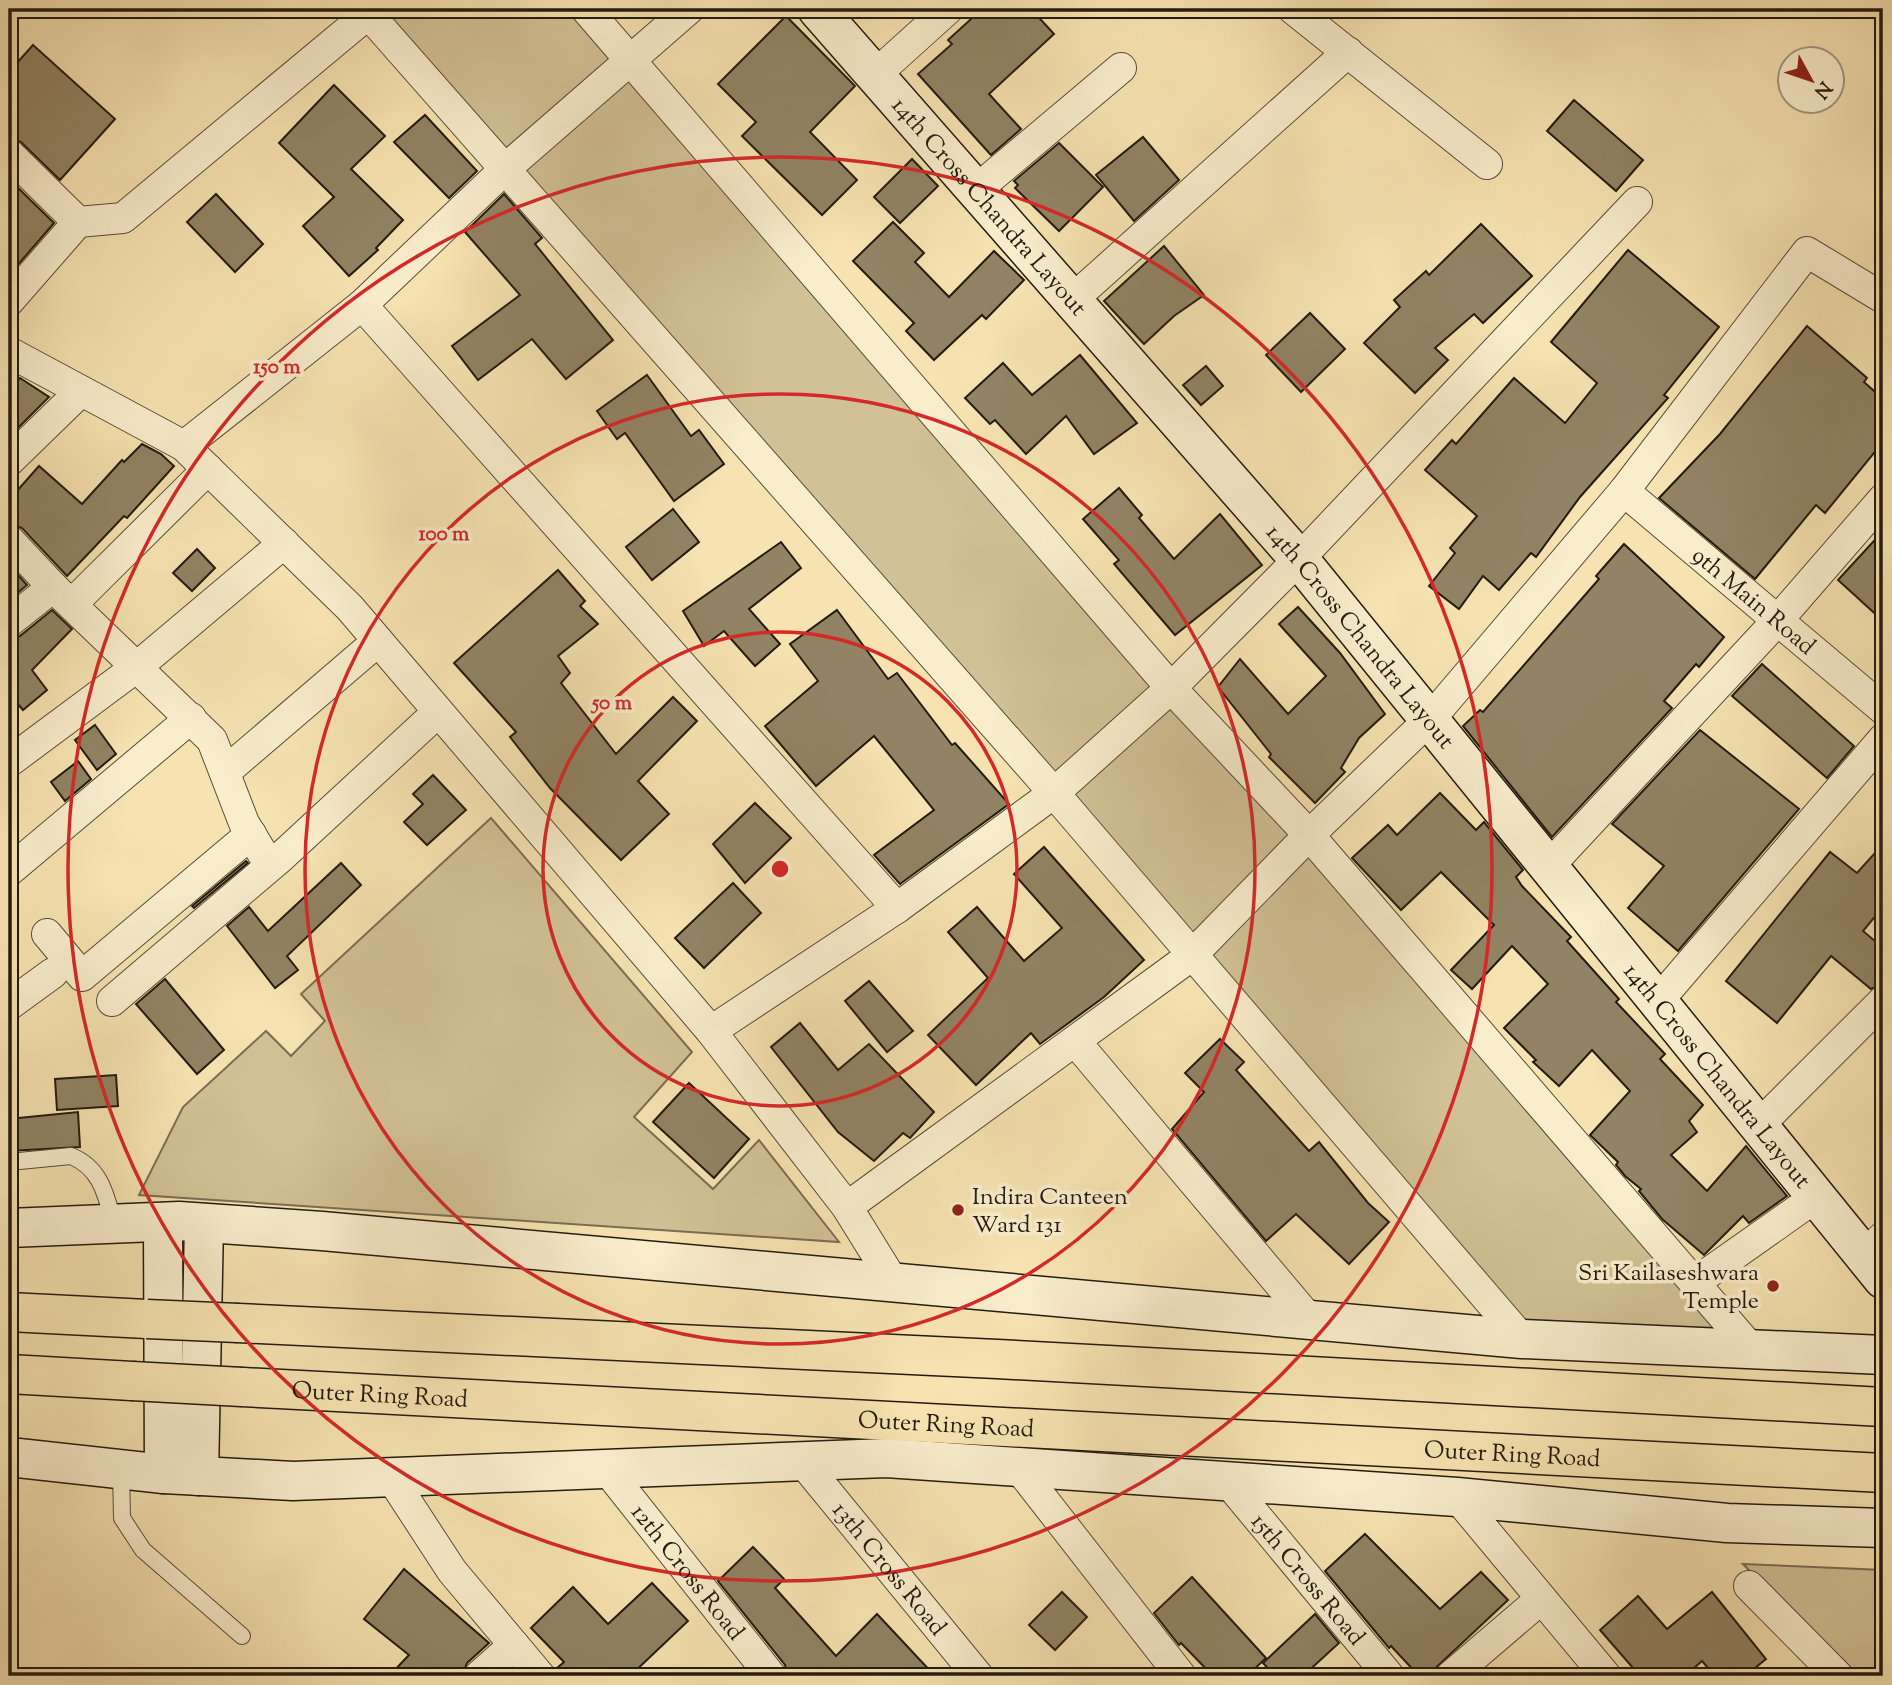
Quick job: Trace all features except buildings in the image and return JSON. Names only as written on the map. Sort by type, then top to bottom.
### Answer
[{"type":"highway","points":[[9,1312],[1011,1360],[1883,1407]]},
{"type":"highway","name":"Outer Ring Road","points":[[9,1374],[1883,1473]]},
{"type":"street","points":[[586,9],[1171,688],[1309,835],[1753,1351]]},
{"type":"street","points":[[184,446],[362,305],[504,170],[689,9]]},
{"type":"street","name":"14th Cross Chandra Layout","points":[[817,9],[1299,559],[1431,718],[1816,1197],[1877,1257]]},
{"type":"street","points":[[875,75],[948,9]]},
{"type":"street","points":[[1293,9],[1487,164]]},
{"type":"street","points":[[9,301],[78,222],[123,218],[366,11],[1054,793],[1522,1339]]},
{"type":"street","points":[[1072,300],[1348,52]]},
{"type":"street","points":[[976,191],[1121,68]]},
{"type":"street","points":[[9,154],[78,222]]},
{"type":"street","points":[[711,1031],[897,908],[1054,793],[1171,688],[1299,559],[1637,202]]},
{"type":"street","points":[[847,1207],[1191,956],[1309,835],[1431,718],[1624,491],[1807,252],[1883,298]]},
{"type":"street","points":[[362,305],[897,908]]},
{"type":"street","points":[[9,352],[184,446],[350,608],[711,1031],[847,1207],[894,1283]]},
{"type":"street","points":[[9,461],[81,391]]},
{"type":"street","points":[[9,622],[63,596],[208,468]]},
{"type":"street","name":"9th Main Road","points":[[1624,491],[1883,709]]},
{"type":"street","points":[[1550,865],[1778,620],[1883,499]]},
{"type":"street","points":[[9,540],[212,740],[251,834],[272,862]]},
{"type":"street","points":[[9,762],[138,666],[284,543]]},
{"type":"street","points":[[225,772],[378,641]]},
{"type":"street","points":[[112,1001],[272,862],[438,712]]},
{"type":"street","points":[[9,871],[191,718]]},
{"type":"street","points":[[1658,1001],[1883,739]]},
{"type":"street","points":[[47,934],[82,976],[251,834]]},
{"type":"street","points":[[9,1005],[53,974]]},
{"type":"street","points":[[1759,1125],[1883,1001]]},
{"type":"street","points":[[1075,1041],[1310,1321]]},
{"type":"street","points":[[1694,1283],[1816,1197]]},
{"type":"street","points":[[163,1222],[182,1475]]},
{"type":"street","points":[[9,1228],[204,1223],[322,1231],[1522,1339],[1883,1355]]},
{"type":"street","points":[[182,1475],[204,1223]]},
{"type":"street","points":[[9,1457],[121,1470],[293,1481],[392,1479],[604,1466],[886,1458],[1457,1497],[1727,1523],[1883,1528]]},
{"type":"street","name":"13th Cross Road","points":[[801,1460],[978,1676]]},
{"type":"street","name":"12th Cross Road","points":[[604,1466],[771,1676]]},
{"type":"street","points":[[1018,1468],[1181,1676]]},
{"type":"street","points":[[392,1479],[452,1571],[540,1676]]},
{"type":"street","name":"15th Cross Road","points":[[1228,1482],[1389,1676]]},
{"type":"street","points":[[1457,1497],[1606,1676]]},
{"type":"street","points":[[1749,1586],[1838,1676]]},
{"type":"street","points":[[1451,1676],[1541,1599]]},
{"type":"street","points":[[479,1676],[514,1645]]},
{"type":"lane","points":[[9,1162],[71,1156],[80,1160],[104,1188],[114,1224]]},
{"type":"lane","points":[[121,1470],[122,1518],[143,1550],[242,1636]]},
{"type":"shaded area","points":[[364,9],[586,9],[1753,1351],[1522,1339]]},
{"type":"shaded area","points":[[491,818],[692,1052],[634,1117],[713,1189],[759,1140],[839,1242],[139,1195],[183,1107],[266,1031],[291,1056],[325,1021],[301,994]]},
{"type":"shaded area","points":[[1743,1564],[1883,1570],[1883,1676],[1852,1676]]},
{"type":"place","name":"Indira Canteen Ward 131","points":[[958,1210]]},
{"type":"place","name":"Sri Kailaseshwara Temple","points":[[1773,1286]]}]
